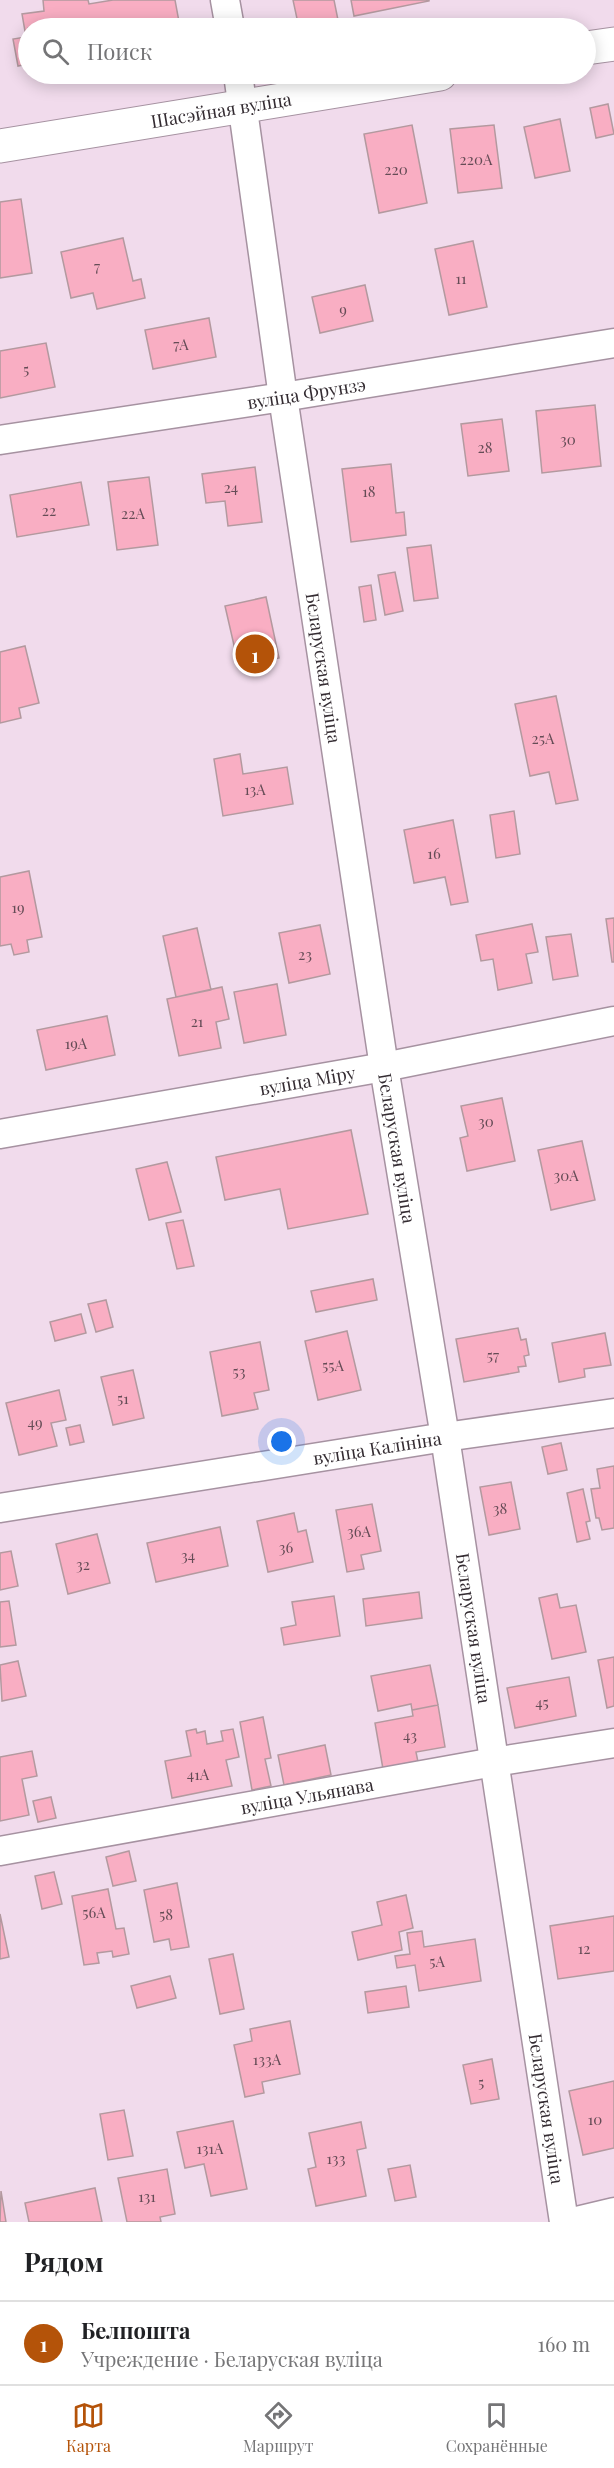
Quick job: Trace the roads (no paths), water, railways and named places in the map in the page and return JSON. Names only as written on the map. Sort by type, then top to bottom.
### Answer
[{"type":"street","points":[[225,0],[228,18]]},
{"type":"street","points":[[596,46],[614,44]]},
{"type":"street","name":"Беларуская вуліца","points":[[240,84],[384,1067],[445,1437],[564,2222]]},
{"type":"street","name":"Шасэйная вуліца","points":[[0,146],[380,84]]},
{"type":"street","name":"вуліца Фрунзэ","points":[[0,440],[284,397],[614,343]]},
{"type":"street","name":"вуліца Міру","points":[[0,1134],[384,1067],[614,1021]]},
{"type":"street","name":"вуліца Калініна","points":[[0,1508],[445,1437],[614,1413]]},
{"type":"street","name":"вуліца Ульянава","points":[[0,1851],[494,1762],[614,1743]]},
{"type":"street","points":[[572,2222],[614,2212]]},
{"type":"place","name":"Белпошта","points":[[255,654]]}]
